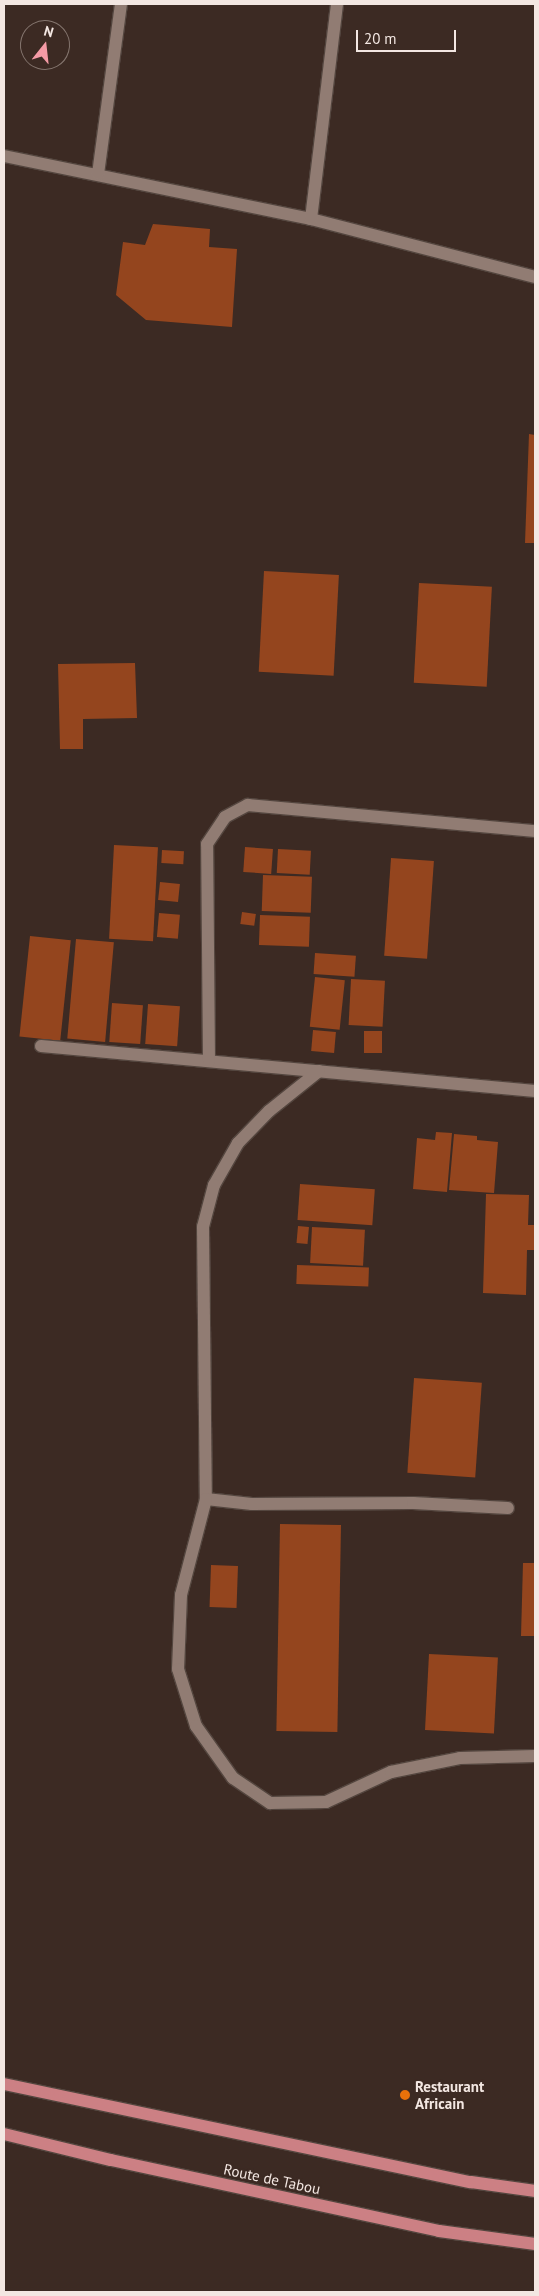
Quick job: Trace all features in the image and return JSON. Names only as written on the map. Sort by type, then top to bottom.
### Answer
[{"type":"main road","points":[[4,2084],[471,2182],[535,2191]]},
{"type":"main road","name":"Route de Tabou","points":[[4,2134],[130,2164],[438,2231],[535,2244]]},
{"type":"street","points":[[98,174],[121,4]]},
{"type":"street","points":[[311,219],[337,4]]},
{"type":"street","points":[[4,156],[311,219],[535,277]]},
{"type":"street","points":[[209,1061],[207,844],[225,817],[248,805],[535,831]]},
{"type":"street","points":[[41,1046],[535,1091]]},
{"type":"street","points":[[319,1071],[269,1111],[238,1143],[214,1185],[202,1227],[206,1499],[181,1595],[178,1669],[196,1726],[233,1778],[270,1803],[326,1802],[391,1772],[460,1758],[535,1756]]},
{"type":"street","points":[[206,1499],[252,1504],[413,1503],[508,1508]]},
{"type":"building","points":[[153,224],[210,229],[209,247],[237,249],[232,327],[146,320],[116,295],[123,242],[145,245]]},
{"type":"building","points":[[529,434],[535,435],[535,543],[525,543]]},
{"type":"building","points":[[264,571],[339,575],[334,676],[259,672]]},
{"type":"building","points":[[419,583],[492,587],[487,687],[414,683]]},
{"type":"building","points":[[135,663],[137,718],[83,719],[83,749],[60,749],[58,664]]},
{"type":"building","points":[[114,845],[158,847],[153,941],[109,939]]},
{"type":"building","points":[[245,847],[273,849],[271,874],[243,872]]},
{"type":"building","points":[[278,849],[311,851],[310,875],[277,873]]},
{"type":"building","points":[[162,850],[184,851],[183,864],[161,863]]},
{"type":"building","points":[[391,858],[434,861],[427,959],[384,956]]},
{"type":"building","points":[[263,875],[312,877],[311,913],[262,911]]},
{"type":"building","points":[[160,882],[180,884],[178,902],[158,900]]},
{"type":"building","points":[[242,912],[256,914],[254,926],[240,924]]},
{"type":"building","points":[[159,913],[180,915],[178,939],[157,937]]},
{"type":"building","points":[[260,915],[310,917],[309,947],[259,945]]},
{"type":"building","points":[[30,936],[71,940],[60,1041],[19,1036]]},
{"type":"building","points":[[76,939],[114,942],[105,1042],[67,1039]]},
{"type":"building","points":[[315,953],[356,956],[354,977],[314,974]]},
{"type":"building","points":[[315,977],[345,980],[340,1030],[310,1027]]},
{"type":"building","points":[[351,979],[385,981],[383,1027],[349,1025]]},
{"type":"building","points":[[112,1003],[143,1005],[140,1044],[109,1042]]},
{"type":"building","points":[[148,1004],[180,1006],[177,1046],[145,1044]]},
{"type":"building","points":[[313,1030],[336,1032],[334,1053],[311,1051]]},
{"type":"building","points":[[364,1031],[382,1031],[382,1053],[364,1053]]},
{"type":"building","points":[[436,1132],[452,1133],[447,1192],[413,1189],[417,1138],[435,1140]]},
{"type":"building","points":[[454,1134],[477,1136],[477,1140],[498,1142],[494,1193],[449,1190]]},
{"type":"building","points":[[300,1184],[375,1189],[372,1225],[297,1220]]},
{"type":"building","points":[[486,1194],[529,1195],[528,1225],[535,1225],[535,1250],[527,1250],[526,1295],[483,1293]]},
{"type":"building","points":[[298,1226],[309,1227],[307,1244],[297,1243]]},
{"type":"building","points":[[312,1227],[365,1230],[363,1266],[310,1263]]},
{"type":"building","points":[[297,1265],[369,1268],[368,1287],[296,1284]]},
{"type":"building","points":[[414,1378],[482,1383],[475,1478],[407,1473]]},
{"type":"building","points":[[280,1524],[341,1525],[337,1732],[276,1731]]},
{"type":"building","points":[[523,1563],[535,1563],[535,1636],[521,1636]]},
{"type":"building","points":[[211,1565],[238,1566],[237,1608],[210,1607]]},
{"type":"building","points":[[429,1654],[498,1658],[494,1734],[425,1730]]},
{"type":"place","name":"Restaurant Africain","points":[[405,2095]]}]
